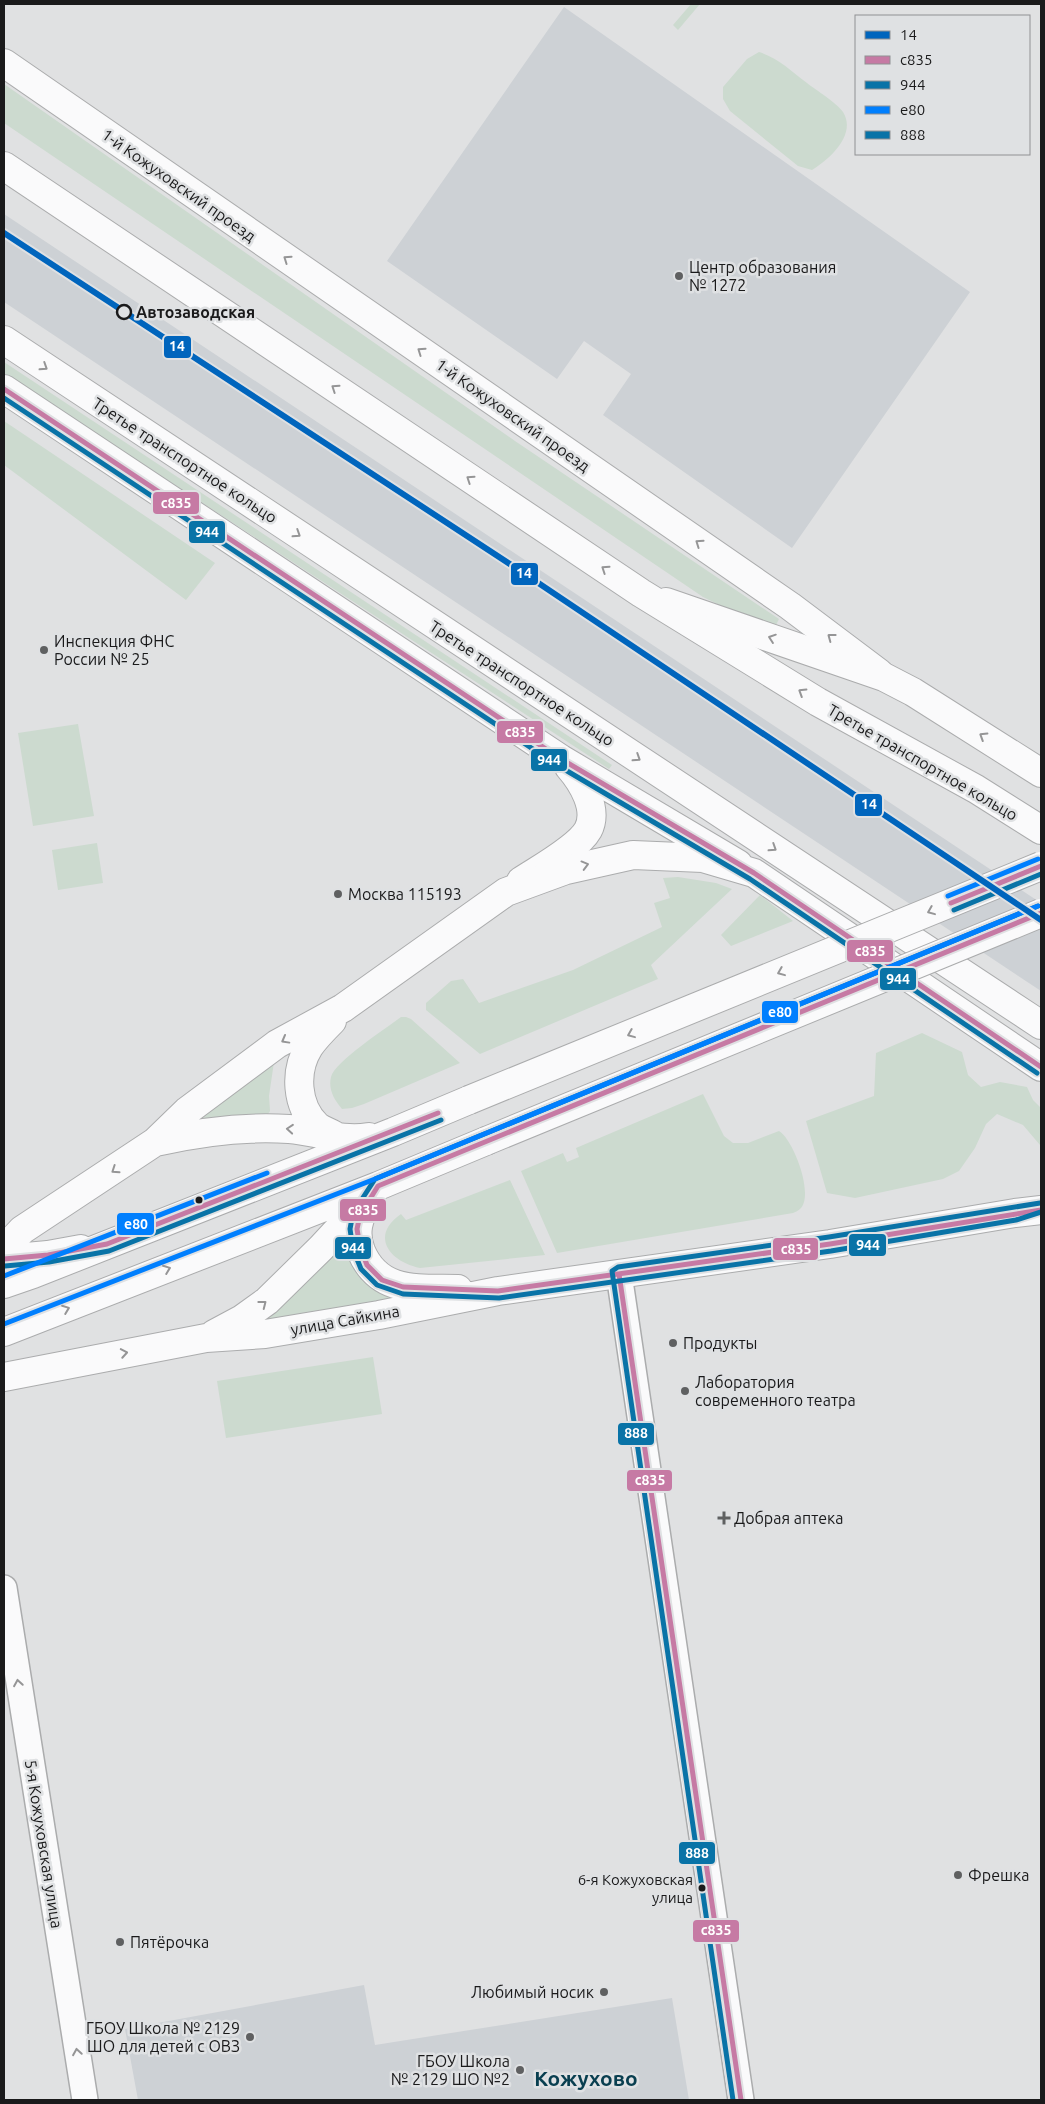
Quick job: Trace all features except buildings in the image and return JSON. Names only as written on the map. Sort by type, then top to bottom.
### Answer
[{"type":"main road","name":"1-й Кожуховский проезд","points":[[4,63],[790,606],[884,677],[913,692],[1036,766]]},
{"type":"main road","name":"Третье транспортное кольцо","points":[[4,166],[641,593],[818,702],[976,789],[1041,830]]},
{"type":"main road","name":"Третье транспортное кольцо","points":[[4,340],[1041,1025]]},
{"type":"main road","points":[[4,389],[561,759],[754,873],[1041,1067]]},
{"type":"main road","points":[[641,593],[884,677]]},
{"type":"main road","points":[[10,1240],[155,1142],[187,1111],[277,1044],[343,1008],[579,842],[589,829],[591,814],[588,798],[579,778],[561,759]]},
{"type":"main road","points":[[506,892],[566,870],[633,855],[702,858],[754,873]]},
{"type":"main road","points":[[4,1284],[393,1132],[1041,866]]},
{"type":"main road","points":[[4,1332],[378,1186],[1041,913]]},
{"type":"main road","points":[[338,1137],[318,1126],[308,1114],[301,1099],[299,1081],[302,1063],[309,1047],[343,1008]]},
{"type":"main road","points":[[155,1142],[194,1133],[262,1127],[338,1137],[364,1138],[393,1132]]},
{"type":"main road","points":[[378,1186],[360,1215],[357,1229],[360,1247],[367,1265],[382,1280],[403,1287],[498,1291]]},
{"type":"main road","points":[[206,1338],[242,1319],[267,1301],[321,1248],[378,1186]]},
{"type":"main road","name":"улица Сайкина","points":[[76,1362],[206,1338],[274,1333],[379,1315],[498,1291],[830,1244],[1028,1212],[1041,1204]]},
{"type":"main road","points":[[4,1259],[48,1255],[107,1244]]},
{"type":"main road","points":[[4,1377],[76,1362]]},
{"type":"street","points":[[619,1274],[741,2100]]},
{"type":"street","name":"улица Сайкина","points":[[4,1362],[76,1362]]},
{"type":"street","name":"5-я Кожуховская улица","points":[[4,1588],[85,2100]]},
{"type":"shaded area","points":[[691,4],[700,4],[678,30],[673,25]]},
{"type":"shaded area","name":"Центр образования № 1272","points":[[564,7],[970,292],[792,548],[603,415],[631,374],[584,341],[557,379],[387,261]]},
{"type":"shaded area","points":[[759,52],[784,65],[843,112],[847,129],[840,145],[812,170],[798,166],[730,111],[723,99],[723,87],[747,59]]},
{"type":"shaded area","points":[[4,84],[515,441],[779,619],[776,625],[740,615],[703,597],[4,123]]},
{"type":"shaded area","points":[[4,214],[1041,903],[1041,991],[4,302]]},
{"type":"shaded area","points":[[4,362],[612,765],[609,769],[4,373]]},
{"type":"shaded area","points":[[4,421],[215,563],[186,600],[4,465]]},
{"type":"shaded area","points":[[78,724],[94,816],[33,826],[18,733]]},
{"type":"shaded area","points":[[97,843],[103,883],[58,890],[52,850]]},
{"type":"shaded area","points":[[678,877],[716,883],[732,889],[651,965],[658,979],[480,1054],[426,1010],[426,1003],[451,981],[463,979],[479,1003],[573,970],[662,927],[654,903],[670,898],[663,878]]},
{"type":"shaded area","points":[[760,895],[793,921],[731,946],[721,935]]},
{"type":"shaded area","points":[[401,1017],[411,1019],[460,1063],[364,1104],[342,1109],[331,1090],[330,1081],[335,1070],[351,1054]]},
{"type":"shaded area","points":[[922,1033],[962,1052],[968,1075],[981,1087],[1000,1082],[1027,1087],[1033,1100],[1041,1108],[1041,1163],[1040,1145],[1023,1125],[997,1114],[986,1124],[975,1148],[959,1171],[943,1179],[855,1198],[827,1193],[806,1121],[874,1096],[876,1053]]},
{"type":"shaded area","points":[[270,1058],[274,1062],[269,1096],[270,1111],[267,1116],[192,1125]]},
{"type":"shaded area","points":[[703,1094],[724,1136],[733,1143],[748,1143],[779,1131],[785,1136],[796,1156],[804,1180],[804,1202],[800,1209],[793,1213],[557,1253],[521,1171],[563,1153],[567,1162],[579,1157],[576,1148]]},
{"type":"shaded area","points":[[510,1180],[545,1255],[420,1268],[400,1260],[387,1247],[386,1231],[391,1222],[401,1214],[406,1220]]},
{"type":"shaded area","points":[[345,1242],[392,1299],[255,1328]]},
{"type":"shaded area","points":[[373,1357],[382,1414],[226,1438],[217,1381]]},
{"type":"shaded area","points":[[364,1985],[375,2045],[672,1998],[689,2100],[138,2100],[125,2029]]},
{"type":"transit line","name":"14","points":[[4,233],[516,568],[1041,920]]},
{"type":"transit line","name":"с835","points":[[4,389],[561,759],[754,873],[1041,1067]]},
{"type":"transit line","name":"944","points":[[4,398],[557,765],[750,879],[1037,1073]]},
{"type":"transit line","name":"е80","points":[[948,896],[1038,859]]},
{"type":"transit line","name":"с835","points":[[951,903],[1041,866]]},
{"type":"transit line","name":"944","points":[[954,910],[1041,874]]},
{"type":"transit line","name":"944","points":[[1038,906],[375,1179],[353,1213],[350,1229],[353,1249],[361,1269],[377,1285],[403,1294],[499,1298],[831,1251],[1016,1220],[1041,1212]]},
{"type":"transit line","name":"е80","points":[[4,1324],[375,1179],[1038,906]]},
{"type":"transit line","name":"с835","points":[[1041,913],[378,1186],[360,1215],[357,1229],[360,1247],[367,1265],[382,1280],[403,1287],[498,1291],[830,1244],[1041,1210]]},
{"type":"transit line","name":"с835","points":[[4,1259],[48,1255],[107,1244],[438,1113]]},
{"type":"transit line","name":"944","points":[[5,1266],[49,1262],[109,1251],[441,1120]]},
{"type":"transit line","name":"е80","points":[[4,1276],[267,1173]]},
{"type":"transit line","name":"888","points":[[733,2100],[612,1271],[618,1267],[829,1237],[1040,1203]]},
{"type":"transit line","name":"с835","points":[[619,1274],[741,2100]]},
{"type":"place","name":"Центр образования № 1272","points":[[679,276]]},
{"type":"place","name":"Автозаводская","points":[[124,312]]},
{"type":"place","name":"Инспекция ФНС России № 25","points":[[44,650]]},
{"type":"place","name":"Москва 115193","points":[[338,894]]},
{"type":"place","name":"Продукты","points":[[673,1343]]},
{"type":"place","name":"Лаборатория современного театра","points":[[685,1391]]},
{"type":"place","name":"Добрая аптека","points":[[724,1518]]},
{"type":"place","name":"Фрешка","points":[[958,1875]]},
{"type":"place","name":"6-я Кожуховская улица","points":[[702,1888]]},
{"type":"place","name":"Пятёрочка","points":[[120,1942]]},
{"type":"place","name":"Любимый носик","points":[[604,1992]]},
{"type":"place","name":"ГБОУ Школа № 2129 ШО для детей с ОВЗ","points":[[250,2037]]},
{"type":"place","name":"ГБОУ Школа № 2129 ШО №2","points":[[520,2070]]},
{"type":"district","name":"Кожухово","points":[[586,2079]]}]
